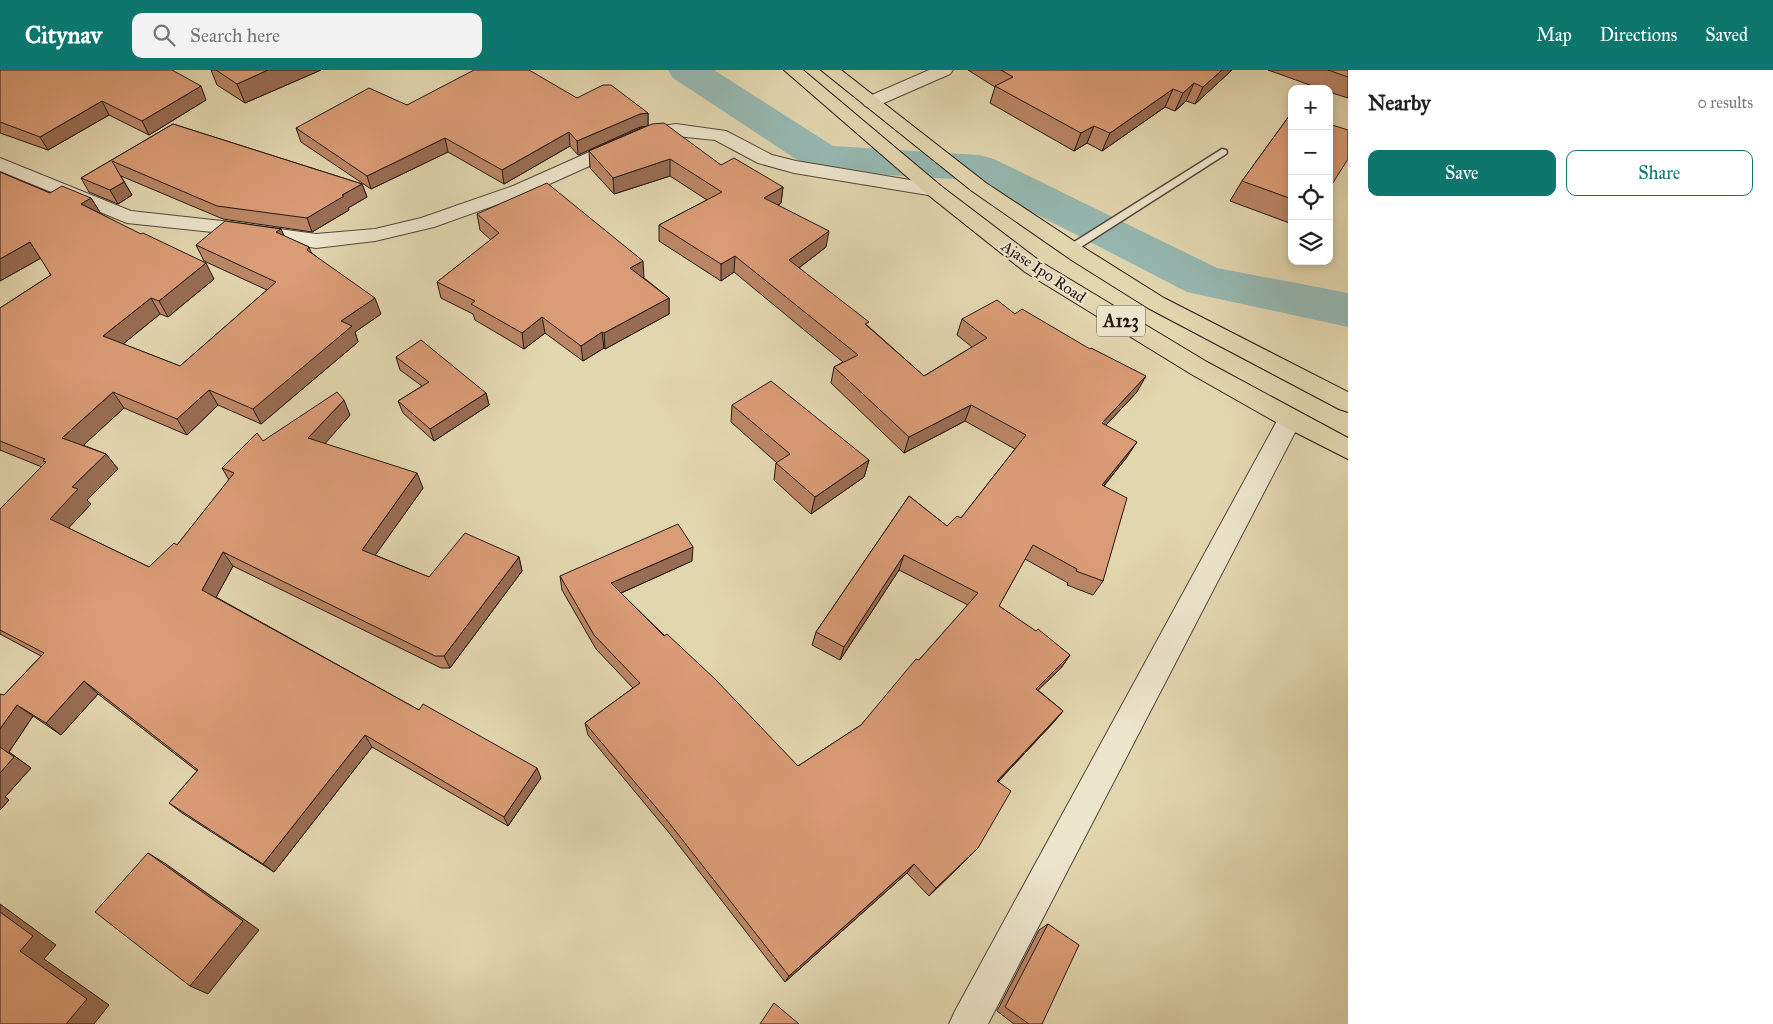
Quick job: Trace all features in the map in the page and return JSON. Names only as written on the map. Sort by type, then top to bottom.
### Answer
[{"type":"highway","name":"Ajase Ipo Road","points":[[793,70],[908,169],[1033,267],[1200,368],[1290,419],[1348,449]]},
{"type":"highway","name":"Ajase Ipo Road","points":[[830,70],[979,187],[1074,246],[1156,303],[1348,403]]},
{"type":"street","points":[[871,102],[944,70]]},
{"type":"street","points":[[0,164],[127,217],[222,227],[316,241],[375,235],[427,222],[520,190],[648,133],[676,130],[719,135],[766,159],[794,167],[934,190]]},
{"type":"street","points":[[968,1024],[1290,419]]},
{"type":"lane","points":[[1074,246],[1222,152]]},
{"type":"building","points":[[0,70],[172,70],[201,86],[142,121],[102,101],[40,137],[0,122]]},
{"type":"building","points":[[216,70],[268,70],[237,84]]},
{"type":"building","points":[[474,70],[529,70],[577,98],[603,85],[611,85],[648,113],[640,114],[577,141],[569,132],[502,170],[445,138],[367,176],[296,128],[369,88],[407,105]]},
{"type":"building","points":[[1001,70],[1222,70],[1203,87],[1194,83],[1183,93],[1173,89],[1110,133],[1094,126],[1081,133],[995,86],[1013,77]]},
{"type":"building","points":[[1328,70],[1348,70],[1348,77]]},
{"type":"building","points":[[1288,118],[1288,198],[1242,181]]},
{"type":"building","points":[[664,123],[721,165],[734,158],[783,187],[764,198],[829,231],[789,260],[869,322],[865,324],[924,376],[987,338],[962,319],[997,300],[1015,314],[1022,309],[1090,349],[1146,376],[1102,423],[1137,442],[1102,485],[1127,498],[1103,581],[1076,571],[1077,569],[1033,545],[999,606],[1036,631],[1038,629],[1070,655],[1036,689],[1063,711],[997,781],[1011,791],[978,848],[936,888],[914,864],[789,976],[670,824],[585,723],[640,683],[594,635],[560,576],[678,524],[693,547],[611,583],[664,636],[667,634],[715,679],[798,766],[861,725],[916,659],[919,660],[978,593],[904,555],[844,647],[816,632],[909,496],[947,526],[957,516],[961,518],[1026,435],[971,405],[909,437],[834,367],[858,355],[735,256],[721,264],[659,225],[722,192],[670,159],[613,178],[589,151],[652,124]]},
{"type":"building","points":[[173,124],[362,184],[307,218],[217,206],[112,161],[124,182],[110,190],[81,178]]},
{"type":"building","points":[[1333,125],[1348,130],[1348,159],[1333,183]]},
{"type":"building","points":[[0,172],[50,193],[62,186],[91,198],[81,204],[141,234],[143,233],[206,263],[159,301],[151,298],[103,336],[180,366],[276,282],[196,245],[225,221],[281,229],[276,232],[309,247],[307,250],[375,298],[341,321],[352,326],[253,409],[209,390],[177,419],[113,392],[62,438],[106,454],[72,487],[78,489],[50,519],[149,567],[174,543],[177,545],[234,473],[222,468],[257,433],[263,441],[337,392],[344,400],[308,438],[417,473],[362,550],[429,577],[465,533],[519,557],[444,656],[435,656],[223,552],[202,590],[419,710],[423,704],[537,768],[504,817],[365,735],[263,864],[169,803],[198,770],[84,681],[46,723],[17,705],[0,729],[0,694],[4,695],[44,653],[0,630],[0,509],[46,462],[43,461],[45,459],[0,441],[0,308],[51,275],[30,242],[0,259]]},
{"type":"building","points":[[547,183],[643,261],[630,268],[669,298],[604,333],[602,332],[581,346],[542,317],[522,333],[471,304],[475,301],[437,282],[499,233],[477,214]]},
{"type":"building","points":[[421,340],[486,393],[430,429],[398,401],[429,382],[396,357]]},
{"type":"building","points":[[771,381],[869,460],[815,497],[776,463],[790,454],[732,405]]},
{"type":"building","points":[[0,747],[14,757],[0,773]]},
{"type":"building","points":[[148,853],[243,921],[190,986],[95,912]]},
{"type":"building","points":[[0,912],[33,936],[20,951],[87,999],[66,1024],[0,1024]]},
{"type":"building","points":[[1048,924],[1079,945],[1042,1024],[1029,1024],[1005,1007]]},
{"type":"building","points":[[774,1003],[799,1024],[760,1024]]},
{"type":"waterway","points":[[687,70],[823,158],[979,168],[1204,281],[1348,310]]}]
